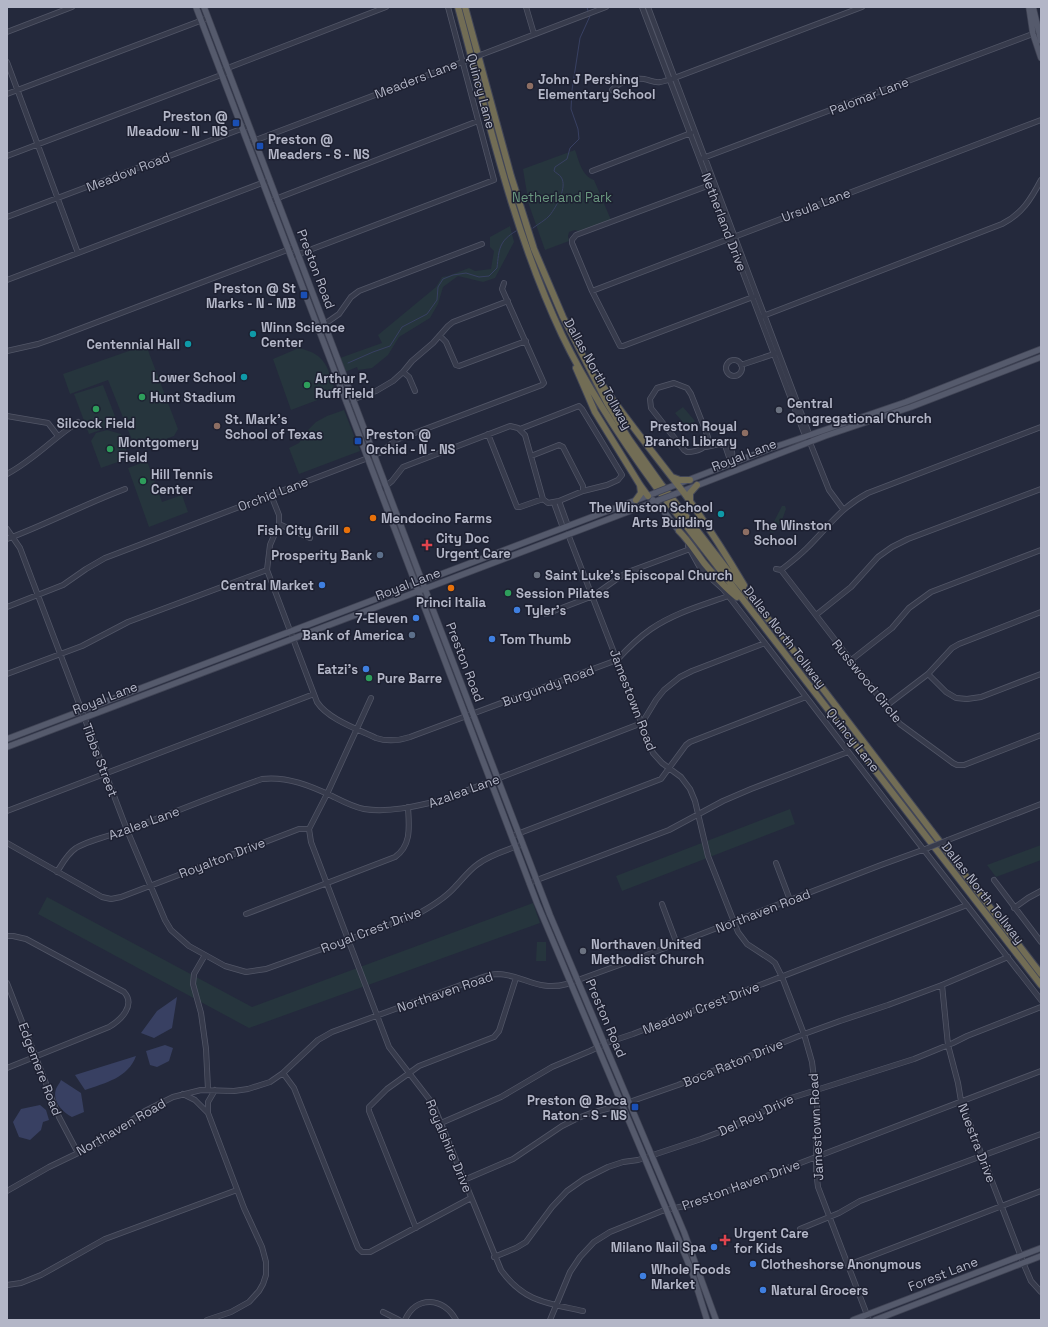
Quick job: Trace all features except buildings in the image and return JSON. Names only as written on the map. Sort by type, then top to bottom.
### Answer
[{"type":"highway","name":"Dallas North Tollway","points":[[458,7],[518,223],[538,277],[566,342],[602,408],[636,460],[656,487],[1041,985]]},
{"type":"highway","name":"Dallas North Tollway","points":[[465,7],[525,224],[552,295],[607,403],[644,461],[730,573],[784,638],[1041,974]]},
{"type":"highway","points":[[566,342],[584,389],[595,412],[640,485],[651,494]]},
{"type":"highway","points":[[585,362],[690,502],[722,549],[752,600]]},
{"type":"highway","points":[[670,475],[680,480],[690,480]]},
{"type":"highway","points":[[636,500],[641,493],[640,485]]},
{"type":"highway","points":[[690,502],[690,493],[697,486]]},
{"type":"highway","points":[[679,531],[691,543],[704,563],[715,576],[746,605]]},
{"type":"main road","name":"Preston Road","points":[[196,7],[529,883],[692,1272],[707,1320]]},
{"type":"main road","name":"Preston Road","points":[[204,7],[550,915],[686,1235],[716,1320]]},
{"type":"main road","points":[[1029,7],[1041,58]]},
{"type":"main road","points":[[1033,7],[1035,33],[1041,42]]},
{"type":"main road","name":"Royal Lane","points":[[7,739],[677,485],[731,463],[956,383],[1041,349]]},
{"type":"main road","name":"Royal Lane","points":[[7,747],[697,486],[772,456],[958,389],[1041,357]]},
{"type":"main road","points":[[956,383],[958,389]]},
{"type":"main road","points":[[871,414],[873,420]]},
{"type":"main road","points":[[769,449],[772,456]]},
{"type":"main road","points":[[731,463],[733,471]]},
{"type":"main road","name":"Quincy Lane","points":[[651,494],[679,531]]},
{"type":"main road","points":[[392,523],[399,521]]},
{"type":"main road","points":[[566,527],[568,534]]},
{"type":"main road","points":[[532,540],[535,546]]},
{"type":"main road","points":[[488,556],[490,564]]},
{"type":"main road","points":[[471,563],[474,570]]},
{"type":"main road","points":[[443,656],[450,652]]},
{"type":"main road","points":[[190,670],[193,676]]},
{"type":"main road","points":[[454,683],[460,680]]},
{"type":"main road","points":[[543,917],[550,915]]},
{"type":"main road","points":[[678,1238],[686,1235]]},
{"type":"main road","name":"Forest Lane","points":[[853,1320],[868,1317],[1041,1248]]},
{"type":"main road","name":"Forest Lane","points":[[875,1320],[1041,1256]]},
{"type":"main road","points":[[692,1272],[698,1268]]},
{"type":"main road","points":[[935,1289],[938,1296]]},
{"type":"main road","points":[[704,1313],[713,1310]]},
{"type":"street","points":[[7,32],[72,7]]},
{"type":"street","points":[[7,156],[386,7]]},
{"type":"street","name":"Quincy Lane","points":[[298,254],[494,180],[448,7]]},
{"type":"street","points":[[526,7],[534,34]]},
{"type":"street","name":"Meaders Lane","points":[[248,143],[606,7]]},
{"type":"street","name":"Netherland Drive","points":[[642,7],[703,158],[784,375],[808,431],[807,435],[829,490],[843,509]]},
{"type":"street","name":"Netherland Drive","points":[[648,7],[691,134],[703,158],[710,185],[717,198]]},
{"type":"street","points":[[612,90],[618,84],[626,81],[642,79],[652,82],[659,82],[672,79],[862,7]]},
{"type":"street","points":[[7,94],[208,18]]},
{"type":"street","name":"Palomar Lane","points":[[703,158],[1035,33]]},
{"type":"street","points":[[7,62],[59,198],[78,253]]},
{"type":"street","name":"Ursula Lane","points":[[592,291],[1041,120]]},
{"type":"street","points":[[270,201],[478,121]]},
{"type":"street","name":"Meadow Road","points":[[7,217],[249,126]]},
{"type":"street","points":[[592,171],[691,134]]},
{"type":"street","points":[[7,280],[270,180]]},
{"type":"street","points":[[762,316],[1002,224],[1016,216],[1025,208],[1041,180]]},
{"type":"street","points":[[710,185],[576,236],[572,240],[572,243],[592,291],[618,344],[623,346],[753,297]]},
{"type":"street","points":[[317,326],[329,321],[339,314],[351,297],[359,290],[482,244]]},
{"type":"street","points":[[7,351],[38,344],[58,337],[296,247]]},
{"type":"street","points":[[291,257],[298,254]]},
{"type":"street","name":"Netherland Drive","points":[[747,276],[753,297],[762,316]]},
{"type":"street","points":[[440,336],[446,342],[456,365],[459,366],[526,341],[502,289],[504,283]]},
{"type":"street","points":[[347,404],[380,389],[393,381],[453,322],[508,301]]},
{"type":"street","name":"Orchid Lane","points":[[7,607],[63,585],[105,558],[368,458],[381,452],[396,440],[544,383],[526,341]]},
{"type":"street","points":[[741,365],[776,353]]},
{"type":"street","points":[[403,372],[409,377],[415,392]]},
{"type":"street","points":[[705,447],[709,440],[691,394],[687,388],[674,383],[657,388],[650,399],[651,408],[687,452],[692,452],[711,445],[728,444],[730,446],[733,459],[731,463]]},
{"type":"street","points":[[380,492],[404,467],[510,426],[520,429],[525,435],[543,499],[548,503],[556,502],[583,491],[612,483],[618,480],[622,475],[579,406],[520,429]]},
{"type":"street","points":[[7,416],[48,422],[58,436]]},
{"type":"street","points":[[7,474],[35,456],[58,436],[78,422]]},
{"type":"street","points":[[843,509],[854,500],[868,493],[1041,427]]},
{"type":"street","points":[[488,434],[517,507],[543,499]]},
{"type":"street","points":[[531,456],[558,445],[562,446],[566,451],[583,486],[583,491]]},
{"type":"street","points":[[7,539],[49,522],[86,504],[125,489]]},
{"type":"street","points":[[816,615],[851,587],[872,563],[892,547],[908,539],[1041,489]]},
{"type":"street","points":[[7,674],[90,642],[128,622],[267,570],[270,545],[279,524],[279,515],[271,495]]},
{"type":"street","points":[[556,502],[566,527]]},
{"type":"street","name":"Russwood Circle","points":[[843,509],[805,550],[778,569],[904,727],[957,765],[964,765],[1041,736]]},
{"type":"street","points":[[279,524],[310,538]]},
{"type":"street","name":"Tibbs Street","points":[[7,529],[20,548],[126,830],[161,911],[171,930],[189,946],[205,955]]},
{"type":"street","name":"Quincy Lane","points":[[679,531],[704,572],[728,596],[923,850],[968,905],[1041,1000]]},
{"type":"street","name":"Jamestown Road","points":[[568,534],[653,753],[656,758],[681,777],[690,788],[695,801],[708,856],[734,922],[742,938],[775,963],[782,976],[804,1034],[812,1062],[817,1103],[816,1171],[818,1187],[868,1317]]},
{"type":"street","points":[[546,614],[593,596],[624,574],[690,549]]},
{"type":"street","points":[[850,661],[892,628],[909,608],[931,592],[1041,550]]},
{"type":"street","name":"Burgundy Road","points":[[267,570],[292,639],[320,707],[328,715],[384,741],[396,741],[410,737],[617,660],[631,645],[652,628],[674,617],[728,596]]},
{"type":"street","points":[[886,706],[928,674],[949,652],[959,644],[1041,612]]},
{"type":"street","points":[[642,723],[664,690],[680,677],[765,643]]},
{"type":"street","points":[[928,674],[946,692],[956,698],[967,700],[981,697],[1041,674]]},
{"type":"street","points":[[7,811],[314,694]]},
{"type":"street","points":[[512,836],[661,779],[686,745],[694,739],[806,697]]},
{"type":"street","points":[[309,829],[327,794],[371,698]]},
{"type":"street","name":"Azalea Lane","points":[[57,872],[65,860],[76,849],[90,842],[262,779],[269,778],[293,781],[363,808],[386,810],[408,807],[442,800],[642,723]]},
{"type":"street","points":[[529,883],[669,830],[724,801],[751,789],[848,752]]},
{"type":"street","name":"Northaven Road","points":[[7,1191],[110,1136],[145,1111],[173,1097],[208,1089],[234,1091],[253,1088],[270,1082],[283,1073],[318,1040],[377,1016],[488,975],[505,975],[546,986],[558,986],[571,983],[677,944],[1041,804]]},
{"type":"street","points":[[246,914],[391,859],[398,854],[406,844],[409,829],[408,807]]},
{"type":"street","name":"Royalton Drive","points":[[7,844],[106,899],[121,897],[299,829],[309,829]]},
{"type":"street","name":"Royalshire Drive","points":[[309,829],[311,842],[326,884],[389,1047],[433,1104],[494,1257],[501,1270],[507,1279],[522,1293],[556,1305],[583,1311]]},
{"type":"street","name":"Royal Crest Drive","points":[[205,955],[232,969],[251,972],[266,969],[414,916],[433,906],[446,896],[478,864],[490,856],[523,844]]},
{"type":"street","points":[[776,863],[790,900]]},
{"type":"street","points":[[994,880],[1041,942]]},
{"type":"street","points":[[1014,908],[1041,891]]},
{"type":"street","points":[[662,904],[677,944]]},
{"type":"street","name":"Meadow Crest Drive","points":[[441,1123],[502,1097],[552,1067],[605,1044],[968,905]]},
{"type":"street","points":[[7,936],[26,939],[124,992],[128,996],[129,1003],[123,1016],[114,1025],[7,1068]]},
{"type":"street","points":[[205,955],[194,974],[193,984],[201,1013],[206,1049],[208,1089]]},
{"type":"street","name":"Boca Raton Drive","points":[[464,1180],[513,1159],[562,1126],[578,1118],[622,1105],[685,1082],[804,1034],[942,985],[1008,957]]},
{"type":"street","points":[[416,1228],[369,1111],[371,1104],[419,1066],[494,1037],[499,1031],[516,978]]},
{"type":"street","name":"Edgemere Road","points":[[7,983],[59,1117],[78,1153]]},
{"type":"street","name":"Nuestra Drive","points":[[942,985],[948,1045],[961,1101],[1020,1256],[1031,1281],[1041,1292]]},
{"type":"street","name":"Del Roy Drive","points":[[494,1257],[526,1242],[559,1199],[567,1191],[584,1179],[623,1162],[652,1155],[713,1135],[778,1103],[816,1089],[892,1066],[1041,1007]]},
{"type":"street","name":"Preston Haven Drive","points":[[550,1320],[570,1272],[576,1262],[594,1242],[610,1232],[666,1209],[693,1204],[1041,1071]]},
{"type":"street","points":[[283,1073],[294,1088],[358,1248],[362,1252],[370,1252],[471,1198]]},
{"type":"street","points":[[207,1320],[231,1312],[249,1302],[259,1291],[266,1275],[266,1262],[262,1247],[248,1219],[208,1113],[208,1102],[215,1090]]},
{"type":"street","points":[[183,1094],[194,1100],[208,1113]]},
{"type":"street","points":[[800,1228],[830,1217],[860,1201],[1041,1134]]},
{"type":"street","points":[[7,1285],[41,1275],[105,1239],[237,1190]]},
{"type":"street","points":[[848,1265],[1041,1191]]},
{"type":"street","points":[[405,1320],[408,1313],[413,1308],[429,1301],[446,1307],[456,1320]]},
{"type":"street","points":[[383,1312],[399,1320]]},
{"type":"green space","name":"Netherland Park","points":[[575,150],[584,172],[594,180],[611,220],[581,232],[575,230],[569,232],[569,241],[545,250],[529,205],[523,169]]},
{"type":"green space","points":[[510,226],[514,242],[495,278],[483,282],[458,276],[443,287],[438,304],[430,318],[399,337],[388,355],[372,368],[358,370],[357,367],[345,372],[340,358],[382,343],[378,335],[436,287],[442,277],[469,268],[475,271],[491,269],[494,251],[490,247],[490,237]]},
{"type":"green space","points":[[146,345],[178,429],[174,436],[141,448],[134,445],[108,380],[70,394],[63,374]]},
{"type":"green space","name":"Arthur P. Ruff Field","points":[[299,348],[316,354],[321,359],[328,370],[336,393],[291,410],[273,359]]},
{"type":"green space","name":"Silcock Field","points":[[103,385],[118,424],[89,434],[74,394]]},
{"type":"green space","points":[[683,407],[695,421],[688,428],[675,413]]},
{"type":"green space","points":[[344,410],[360,451],[299,474],[289,448],[299,443],[307,431],[316,422]]},
{"type":"green space","name":"Montgomery Field","points":[[107,430],[121,434],[129,458],[101,468],[91,441],[96,433]]},
{"type":"green space","name":"Hill Tennis Center","points":[[147,461],[162,502],[182,495],[188,512],[149,527],[128,468]]},
{"type":"green space","points":[[782,506],[785,506],[786,509],[782,520],[773,533],[769,531]]},
{"type":"green space","points":[[790,809],[795,824],[622,891],[616,876]]},
{"type":"green space","points":[[1041,845],[1041,860],[996,877],[987,865]]},
{"type":"green space","points":[[47,897],[252,1007],[533,903],[540,923],[249,1028],[38,914]]},
{"type":"green space","points":[[537,942],[546,942],[546,961],[536,961]]},
{"type":"water","points":[[177,997],[172,1028],[154,1038],[141,1033],[157,1011]]},
{"type":"water","points":[[165,1045],[173,1048],[169,1061],[157,1067],[150,1065],[146,1051]]},
{"type":"water","points":[[136,1056],[122,1075],[108,1082],[85,1090],[75,1075]]},
{"type":"water","points":[[61,1080],[81,1093],[84,1112],[72,1117],[61,1109],[55,1098],[55,1093]]},
{"type":"water","points":[[40,1105],[46,1110],[49,1120],[43,1122],[41,1130],[30,1140],[19,1137],[13,1122],[21,1109]]},
{"type":"waterway","points":[[587,7],[588,11]]},
{"type":"waterway","points":[[533,228],[548,217],[558,202],[562,191],[563,181],[554,171],[555,167],[567,159],[570,148],[579,139],[578,129],[571,109],[572,90],[580,38],[590,16]]},
{"type":"waterway","points":[[348,363],[390,346],[402,327],[427,314],[437,300],[438,287],[443,279],[453,275],[466,273],[479,277],[489,276],[497,268],[499,251],[503,242],[516,231]]},
{"type":"place","name":"John J Pershing Elementary School","points":[[530,86]]},
{"type":"place","name":"Preston @ Meadow - N - NS","points":[[236,123]]},
{"type":"place","name":"Preston @ Meaders - S - NS","points":[[260,146]]},
{"type":"place","name":"Preston @ St Marks - N - MB","points":[[304,295]]},
{"type":"place","name":"Winn Science Center","points":[[253,334]]},
{"type":"place","name":"Centennial Hall","points":[[188,344]]},
{"type":"place","name":"Lower School","points":[[244,377]]},
{"type":"place","name":"Arthur P. Ruff Field","points":[[307,385]]},
{"type":"place","name":"Hunt Stadium","points":[[142,397]]},
{"type":"place","name":"Silcock Field","points":[[96,409]]},
{"type":"place","name":"Central Congregational Church","points":[[779,410]]},
{"type":"place","name":"St. Mark's School of Texas","points":[[217,426]]},
{"type":"place","name":"Preston Royal Branch Library","points":[[745,433]]},
{"type":"place","name":"Preston @ Orchid - N - NS","points":[[358,441]]},
{"type":"place","name":"Montgomery Field","points":[[110,449]]},
{"type":"place","name":"Hill Tennis Center","points":[[143,481]]},
{"type":"place","name":"The Winston School Arts Building","points":[[721,514]]},
{"type":"place","name":"Mendocino Farms","points":[[373,518]]},
{"type":"place","name":"Fish City Grill","points":[[347,530]]},
{"type":"place","name":"The Winston School","points":[[746,532]]},
{"type":"place","name":"City Doc Urgent Care","points":[[427,545]]},
{"type":"place","name":"Prosperity Bank","points":[[380,555]]},
{"type":"place","name":"Saint Luke's Episcopal Church","points":[[537,575]]},
{"type":"place","name":"Central Market","points":[[322,585]]},
{"type":"place","name":"Princi Italia","points":[[451,588]]},
{"type":"place","name":"Session Pilates","points":[[508,593]]},
{"type":"place","name":"Tyler's","points":[[517,610]]},
{"type":"place","name":"7-Eleven","points":[[416,618]]},
{"type":"place","name":"Bank of America","points":[[412,635]]},
{"type":"place","name":"Tom Thumb","points":[[492,639]]},
{"type":"place","name":"Eatzi’s","points":[[366,669]]},
{"type":"place","name":"Pure Barre","points":[[369,678]]},
{"type":"place","name":"Northaven United Methodist Church","points":[[583,951]]},
{"type":"place","name":"Preston @ Boca Raton - S - NS","points":[[635,1107]]},
{"type":"place","name":"Urgent Care for Kids","points":[[725,1240]]},
{"type":"place","name":"Milano Nail Spa","points":[[714,1247]]},
{"type":"place","name":"Clotheshorse Anonymous","points":[[753,1264]]},
{"type":"place","name":"Whole Foods Market","points":[[643,1276]]},
{"type":"place","name":"Natural Grocers","points":[[763,1290]]}]
